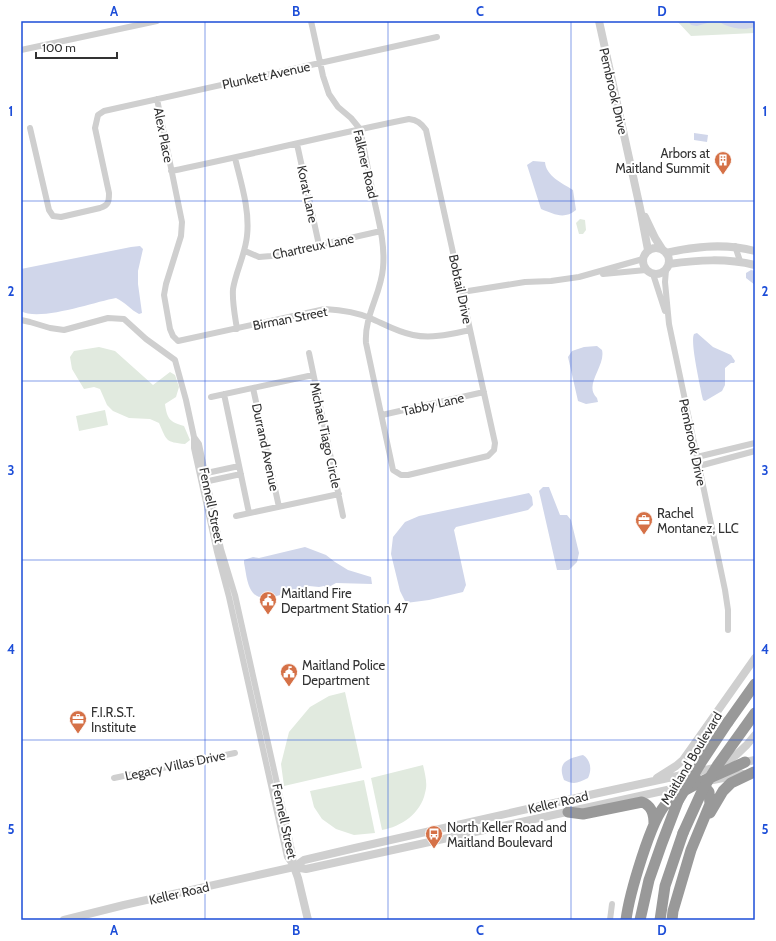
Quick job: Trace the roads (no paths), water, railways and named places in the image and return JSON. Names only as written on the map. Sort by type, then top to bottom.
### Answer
[{"type":"highway","name":"Maitland Boulevard","points":[[640,920],[649,880],[678,801],[702,761],[755,684]]},
{"type":"highway","name":"Maitland Boulevard","points":[[660,920],[665,886],[683,833],[703,789],[717,766],[755,713]]},
{"type":"highway","points":[[626,920],[635,882],[654,824],[666,804],[701,778],[750,761]]},
{"type":"highway","points":[[704,822],[723,792],[731,783],[754,772]]},
{"type":"highway","points":[[672,920],[673,910],[691,850],[704,822],[710,804],[709,792],[701,778]]},
{"type":"highway","points":[[568,812],[584,814],[642,802],[647,804],[653,812],[654,824]]},
{"type":"street","points":[[21,50],[157,21]]},
{"type":"street","name":"Falkner Road","points":[[312,21],[323,76],[329,94],[338,107],[351,118],[360,129],[381,231],[383,243],[383,269],[377,293],[368,317]]},
{"type":"street","name":"Pembrook Drive","points":[[599,21],[648,250]]},
{"type":"street","name":"Plunkett Avenue","points":[[30,128],[49,210],[53,216],[62,217],[106,207],[109,201],[109,193],[95,128],[98,115],[104,111],[436,37]]},
{"type":"street","name":"Alex Place","points":[[157,99],[171,171]]},
{"type":"street","name":"Bobtail Drive","points":[[171,171],[235,158],[409,118],[422,124],[426,130],[495,443],[494,450],[488,456],[408,475],[401,475],[393,470],[366,343],[368,317]]},
{"type":"street","name":"Korat Lane","points":[[296,144],[319,245]]},
{"type":"street","points":[[235,158],[248,221],[245,251],[235,280],[233,291],[233,306],[237,329]]},
{"type":"street","name":"Birman Street","points":[[171,171],[182,222],[181,236],[164,295],[170,329],[173,336],[178,341],[325,309],[340,310],[368,317],[396,330],[412,335],[441,336],[470,330]]},
{"type":"street","name":"Pembrook Drive","points":[[640,208],[655,238],[664,251]]},
{"type":"street","name":"Chartreux Lane","points":[[245,251],[259,257],[271,256],[381,231]]},
{"type":"street","points":[[650,272],[643,263],[643,259],[648,250],[657,248],[664,251],[709,246],[738,247],[755,251]]},
{"type":"street","points":[[738,247],[740,262]]},
{"type":"street","points":[[462,292],[525,282],[551,281],[591,275],[650,272],[662,273],[667,267],[669,259],[664,251]]},
{"type":"street","points":[[591,275],[643,259]]},
{"type":"street","points":[[667,267],[694,261],[716,260],[755,265]]},
{"type":"street","name":"Pembrook Drive","points":[[667,267],[665,282],[669,324],[725,590],[728,610],[728,630]]},
{"type":"street","name":"Pembrook Drive","points":[[650,272],[669,324]]},
{"type":"street","name":"Fennell Street","points":[[21,320],[50,328],[64,330],[108,318],[124,319],[146,339],[175,360],[194,437],[194,448],[204,482],[217,552],[232,596],[293,855],[294,867]]},
{"type":"street","points":[[309,353],[314,375]]},
{"type":"street","name":"Michael Tiago Circle","points":[[211,397],[314,375],[338,494],[236,516]]},
{"type":"street","name":"Durrand Avenue","points":[[253,388],[279,507]]},
{"type":"street","name":"Tabby Lane","points":[[382,415],[484,392]]},
{"type":"street","points":[[224,394],[249,513]]},
{"type":"street","points":[[697,457],[755,443]]},
{"type":"street","points":[[699,466],[755,451]]},
{"type":"street","points":[[202,474],[239,466]]},
{"type":"street","points":[[225,470],[226,478]]},
{"type":"street","points":[[204,482],[241,474]]},
{"type":"street","points":[[338,494],[343,516]]},
{"type":"street","points":[[652,781],[683,760],[755,658]]},
{"type":"street","points":[[701,778],[697,753],[710,721]]},
{"type":"street","points":[[719,767],[739,754],[755,735]]},
{"type":"street","name":"Legacy Villas Drive","points":[[114,778],[236,753]]},
{"type":"street","name":"Keller Road","points":[[64,920],[294,867],[306,869],[568,812],[701,778],[719,767],[750,761]]},
{"type":"street","name":"Keller Road","points":[[294,867],[304,860],[652,781],[701,778],[754,772]]},
{"type":"street","points":[[554,815],[556,802]]},
{"type":"street","points":[[548,804],[554,815]]},
{"type":"street","points":[[446,827],[449,838]]},
{"type":"street","points":[[294,867],[308,920]]},
{"type":"street","points":[[610,920],[612,904]]},
{"type":"water","points":[[688,21],[714,21],[697,26],[691,25]]},
{"type":"water","points":[[716,21],[755,21],[755,27],[748,29],[736,28]]},
{"type":"water","points":[[694,133],[708,135],[707,142],[694,140]]},
{"type":"water","points":[[533,161],[545,162],[551,175],[573,190],[576,210],[567,215],[559,215],[541,209],[527,165]]},
{"type":"water","points":[[140,246],[143,249],[138,271],[138,284],[142,313],[139,314],[116,298],[53,313],[29,314],[21,311],[21,269]]},
{"type":"water","points":[[751,270],[755,271],[755,285],[746,278],[746,273]]},
{"type":"water","points":[[697,333],[713,347],[731,355],[735,361],[725,368],[725,385],[722,391],[705,401],[703,400],[702,396],[694,354],[693,338],[694,334]]},
{"type":"water","points":[[597,346],[602,350],[602,356],[592,387],[593,393],[598,402],[586,404],[578,401],[568,357],[572,351],[584,347]]},
{"type":"water","points":[[543,487],[549,487],[560,515],[567,515],[571,520],[579,553],[577,562],[569,570],[557,570],[539,491]]},
{"type":"water","points":[[529,493],[532,497],[533,505],[528,510],[456,527],[454,530],[466,585],[463,592],[429,600],[406,603],[400,591],[391,554],[393,537],[405,522],[419,516]]},
{"type":"water","points":[[305,547],[326,555],[348,570],[371,577],[372,584],[336,583],[327,588],[324,586],[309,586],[301,590],[282,593],[280,595],[267,598],[259,597],[251,590],[246,574],[244,560]]},
{"type":"water","points":[[583,755],[586,757],[590,765],[588,778],[576,783],[564,780],[562,769],[565,762]]},
{"type":"place","name":"Arbors at Maitland Summit","points":[[723,175]]},
{"type":"place","name":"Rachel Montanez, LLC","points":[[644,535]]},
{"type":"place","name":"Maitland Fire Department Station 47","points":[[268,615]]},
{"type":"place","name":"Maitland Police Department","points":[[289,687]]},
{"type":"place","name":"F.I.R.S.T. Institute","points":[[78,734]]},
{"type":"place","name":"North Keller Road and Maitland Boulevard","points":[[434,849]]}]
